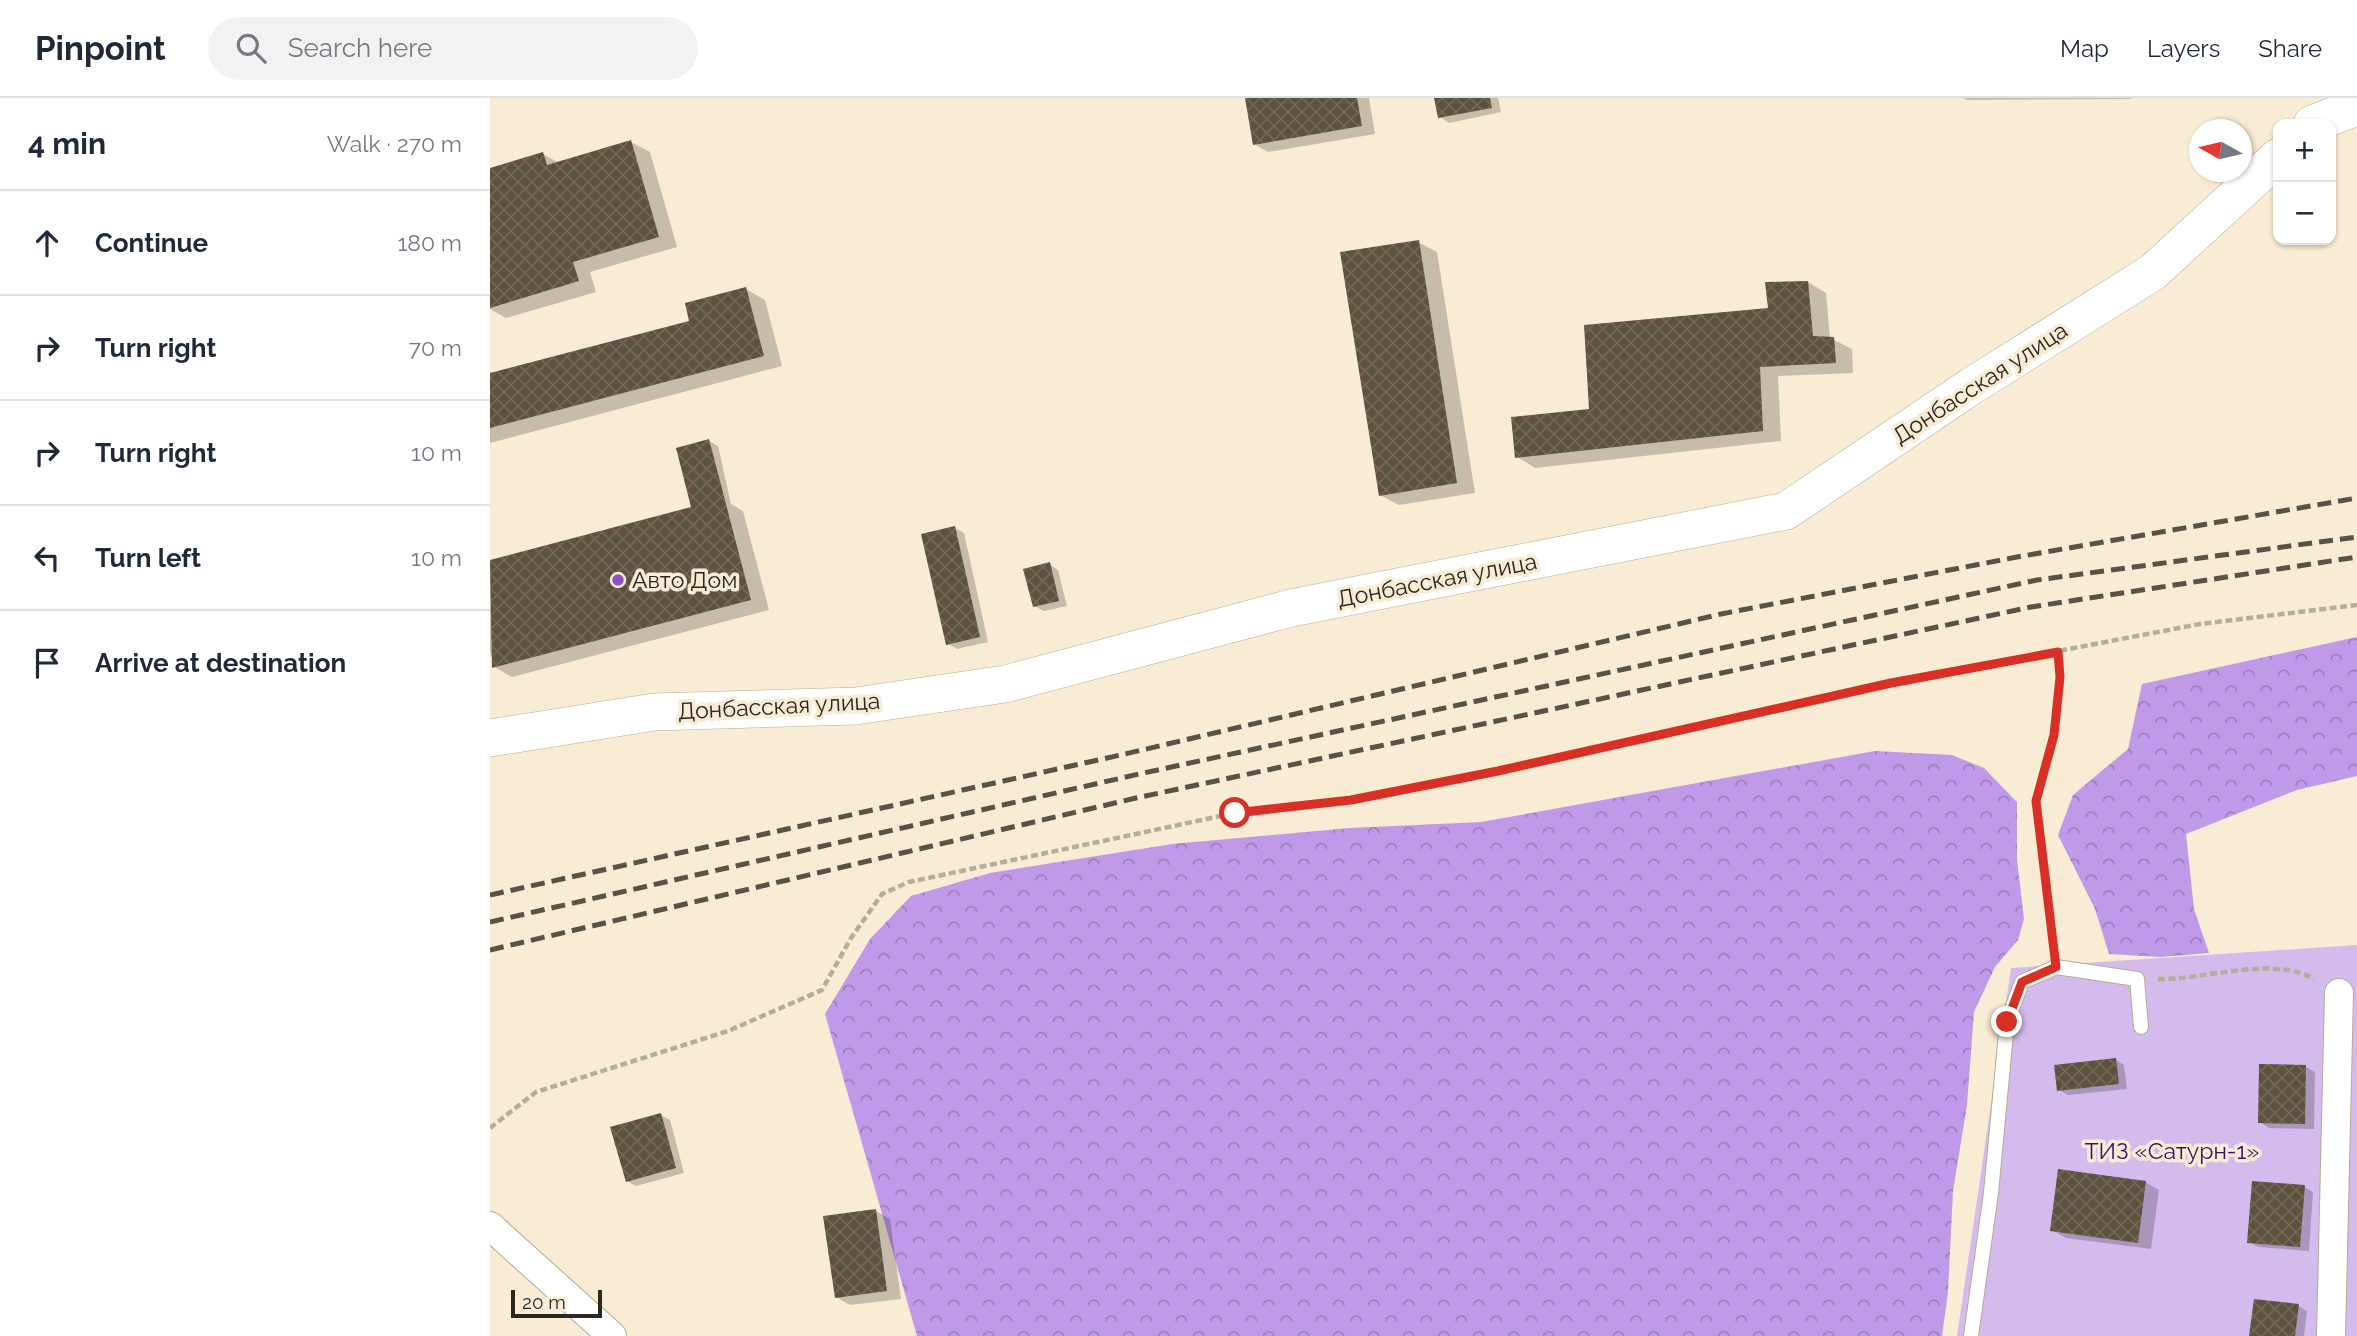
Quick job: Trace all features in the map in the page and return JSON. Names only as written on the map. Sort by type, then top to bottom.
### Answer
[{"type":"street","points":[[2325,119],[2357,107]]},
{"type":"street","name":"Донбасская улица","points":[[490,738],[654,712],[856,706],[1005,684],[1291,608],[1786,512],[1969,387],[2153,272],[2273,162]]},
{"type":"street","points":[[2331,1336],[2339,993]]},
{"type":"street","points":[[490,1226],[612,1336]]},
{"type":"lane","points":[[1971,1336],[1991,1193],[2007,1022],[2022,982],[2056,967],[2137,979],[2141,1027]]},
{"type":"path","points":[[490,1128],[536,1092],[728,1031],[822,990],[851,939],[882,894],[909,882],[1235,813],[1351,800],[1498,771],[1891,683],[2200,624],[2357,605]]},
{"type":"path","points":[[2056,967],[2036,801],[2054,735],[2060,677],[2058,652]]},
{"type":"path","points":[[2137,979],[2173,979],[2218,972],[2298,970],[2339,993]]},
{"type":"green space","points":[[2357,637],[2357,776],[2297,790],[2186,834],[2194,909],[2209,953],[2160,957],[2109,954],[2095,909],[2058,835],[2073,795],[2128,749],[2142,684]]},
{"type":"green space","points":[[1875,751],[1952,755],[1984,768],[2017,802],[2017,860],[2024,919],[2018,940],[1995,967],[1974,1012],[1967,1105],[1953,1191],[1948,1292],[1942,1336],[917,1336],[825,1014],[870,939],[911,896],[990,873],[1172,844],[1350,828],[1481,822]]},
{"type":"green space","name":"ТИЗ «Сатурн-1»","points":[[2357,945],[2357,1336],[1957,1336],[2011,968]]},
{"type":"building","points":[[1245,98],[1357,98],[1362,126],[1253,145]]},
{"type":"building","points":[[1434,98],[1490,98],[1492,108],[1438,118]]},
{"type":"building","points":[[631,140],[659,237],[573,262],[579,281],[490,308],[490,168],[543,152],[547,165]]},
{"type":"building","points":[[1419,240],[1457,483],[1379,496],[1340,252]]},
{"type":"building","points":[[1808,281],[1813,336],[1834,337],[1836,363],[1760,367],[1763,431],[1515,458],[1511,417],[1589,409],[1584,325],[1768,308],[1765,282]]},
{"type":"building","points":[[746,287],[764,356],[490,428],[490,373],[689,321],[685,303]]},
{"type":"building","name":"Авто Дом","points":[[709,439],[751,600],[492,668],[490,560],[691,507],[676,448]]},
{"type":"building","points":[[955,526],[980,637],[946,645],[921,534]]},
{"type":"building","points":[[1050,562],[1059,601],[1033,607],[1023,569]]},
{"type":"building","points":[[2116,1058],[2119,1084],[2057,1091],[2054,1065]]},
{"type":"building","points":[[2259,1064],[2306,1065],[2305,1124],[2258,1123]]},
{"type":"building","points":[[661,1113],[676,1168],[626,1182],[610,1127]]},
{"type":"building","points":[[2058,1169],[2146,1181],[2138,1243],[2050,1231]]},
{"type":"building","points":[[2252,1181],[2305,1185],[2300,1247],[2247,1243]]},
{"type":"building","points":[[876,1209],[887,1291],[835,1298],[823,1216]]},
{"type":"building","points":[[2254,1299],[2299,1304],[2295,1336],[2249,1336]]},
{"type":"railway","points":[[490,895],[1125,754],[1721,614],[2017,557],[2357,498]]},
{"type":"railway","points":[[490,922],[1139,774],[2037,580],[2357,537]]},
{"type":"railway","points":[[490,950],[1136,798],[2031,607],[2357,557]]},
{"type":"place","name":"Авто Дом","points":[[618,580]]},
{"type":"route","points":[[1235,813],[1351,800],[1498,771],[1891,683],[2058,652],[2060,677],[2054,735],[2036,801],[2056,967],[2022,982],[2007,1022]]}]
